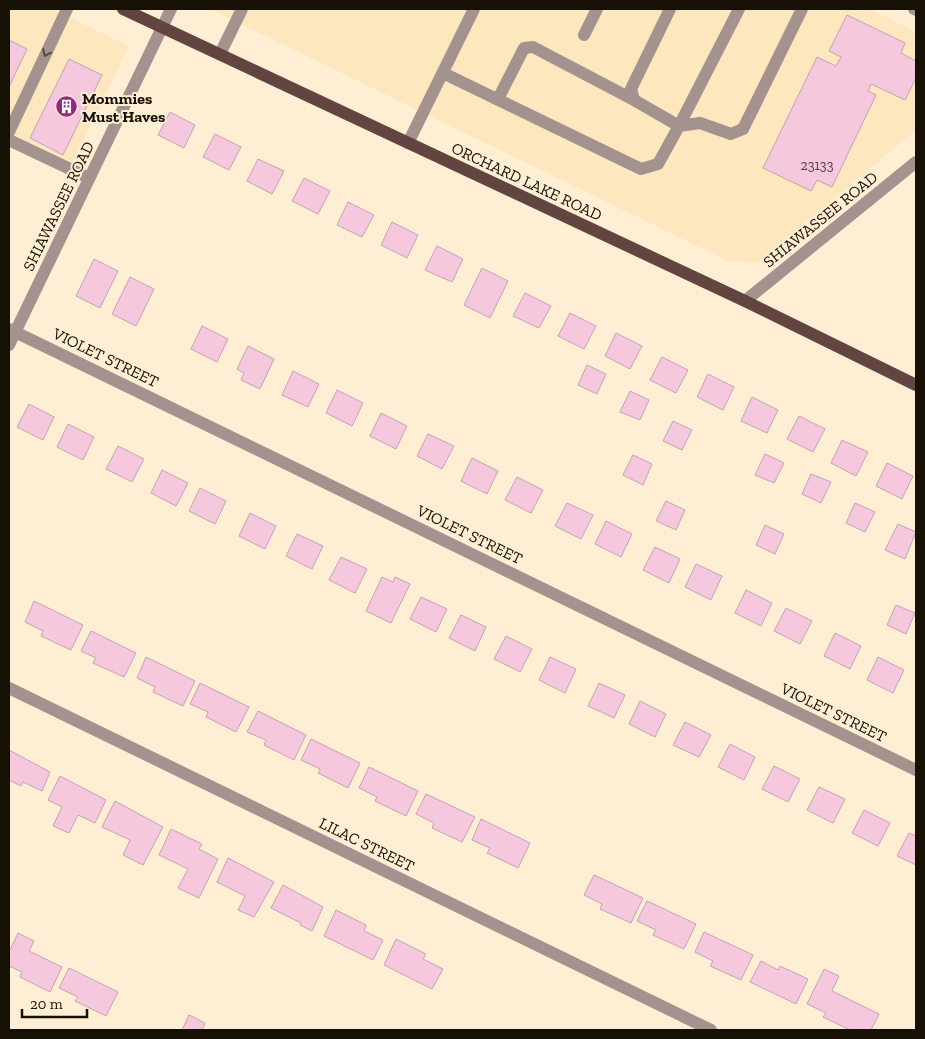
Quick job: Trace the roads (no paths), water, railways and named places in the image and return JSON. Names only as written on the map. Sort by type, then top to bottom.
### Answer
[{"type":"main road","name":"ORCHARD LAKE ROAD","points":[[122,9],[745,301],[916,385]]},
{"type":"street","points":[[9,132],[67,9]]},
{"type":"street","name":"SHIAWASSEE ROAD","points":[[9,345],[12,330],[172,9]]},
{"type":"street","points":[[220,54],[242,9]]},
{"type":"street","points":[[408,143],[474,9]]},
{"type":"street","points":[[584,35],[597,9]]},
{"type":"street","points":[[634,100],[631,89],[670,9]]},
{"type":"street","points":[[442,73],[641,169],[658,164],[680,126],[739,9]]},
{"type":"street","points":[[498,100],[524,48],[533,48],[680,126],[700,123],[731,134],[742,129],[802,9]]},
{"type":"street","points":[[9,140],[89,178]]},
{"type":"street","name":"SHIAWASSEE ROAD","points":[[745,301],[916,162]]},
{"type":"street","name":"VIOLET STREET","points":[[12,330],[916,770]]},
{"type":"street","name":"LILAC STREET","points":[[9,688],[711,1030]]},
{"type":"place","name":"Mommies Must Haves","points":[[66,107]]}]
